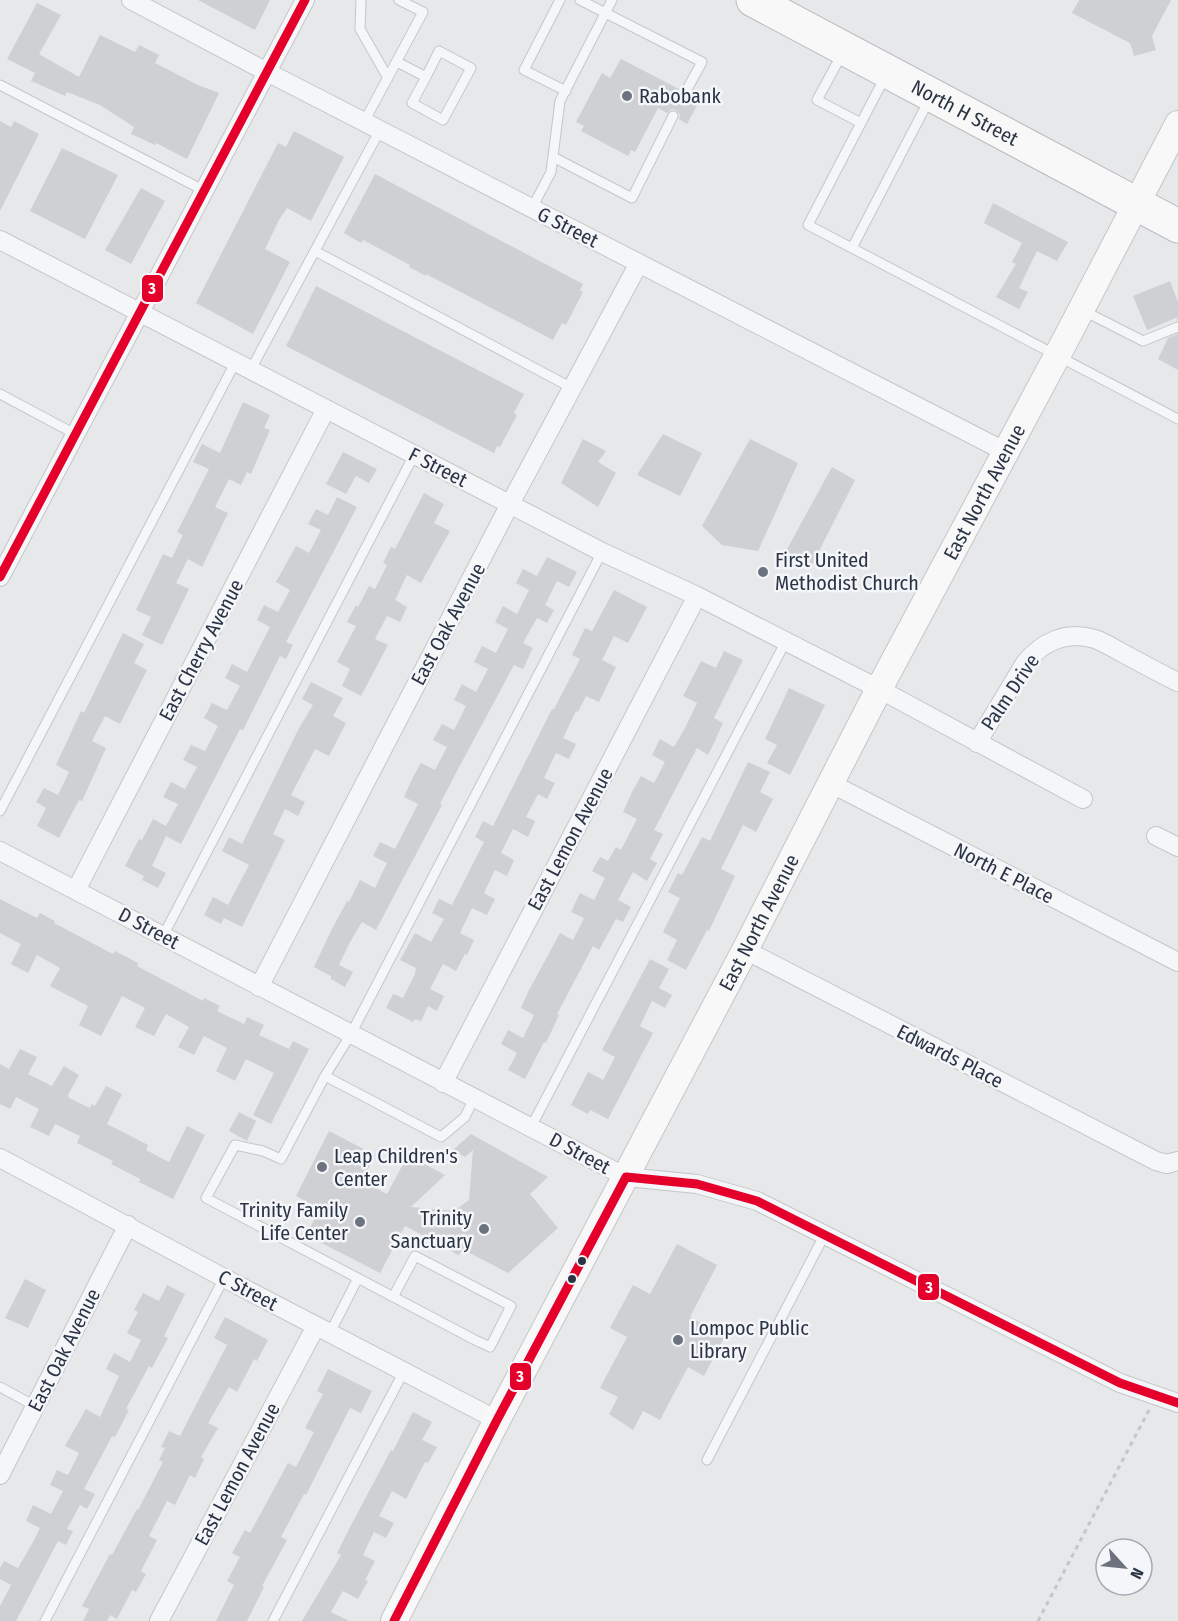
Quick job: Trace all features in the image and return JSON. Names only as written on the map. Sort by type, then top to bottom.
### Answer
[{"type":"highway","name":"North H Street","points":[[769,4],[844,49],[931,95],[1132,215],[1178,226]]},
{"type":"street","name":"G Street","points":[[131,0],[1006,452]]},
{"type":"street","points":[[0,577],[6,550],[75,434],[304,0]]},
{"type":"street","name":"East North Avenue","points":[[394,1621],[879,689],[1132,215],[1178,124]]},
{"type":"street","name":"F Street","points":[[0,240],[602,552],[697,596],[879,689]]},
{"type":"street","name":"East Oak Avenue","points":[[259,987],[510,504],[639,263]]},
{"type":"street","name":"East Cherry Avenue","points":[[76,890],[326,409]]},
{"type":"street","name":"East Lemon Avenue","points":[[444,1083],[697,596]]},
{"type":"street","name":"Palm Drive","points":[[977,743],[1025,663],[1045,643],[1054,640],[1074,636],[1095,639],[1178,682]]},
{"type":"street","name":"Palm Drive","points":[[879,689],[1083,799]]},
{"type":"street","name":"North E Place","points":[[830,783],[1178,962]]},
{"type":"street","points":[[1156,836],[1178,847]]},
{"type":"street","name":"D Street","points":[[0,851],[626,1177],[697,1185],[757,1201],[1120,1383],[1178,1403]]},
{"type":"street","name":"Edwards Place","points":[[745,950],[1156,1161],[1167,1164],[1178,1161]]},
{"type":"street","name":"C Street","points":[[0,1158],[497,1420]]},
{"type":"street","name":"East Oak Avenue","points":[[0,1475],[128,1225]]},
{"type":"street","name":"East Lemon Avenue","points":[[159,1621],[323,1330]]},
{"type":"lane","points":[[361,0],[360,29],[388,78]]},
{"type":"lane","points":[[0,811],[242,367],[315,251],[372,126],[388,78],[423,12],[399,0]]},
{"type":"lane","points":[[560,0],[524,69],[566,91]]},
{"type":"lane","points":[[580,0],[702,62],[685,93]]},
{"type":"lane","points":[[532,208],[550,172],[560,101],[612,0]]},
{"type":"lane","points":[[844,49],[818,100],[861,123]]},
{"type":"lane","points":[[439,51],[471,68],[443,120],[412,103],[426,77],[439,51]]},
{"type":"lane","points":[[397,62],[426,77]]},
{"type":"lane","points":[[888,72],[808,225],[1178,419]]},
{"type":"lane","points":[[0,85],[203,190]]},
{"type":"lane","points":[[852,248],[931,95]]},
{"type":"lane","points":[[553,157],[632,198],[673,116]]},
{"type":"lane","points":[[315,251],[572,388]]},
{"type":"lane","points":[[1081,310],[1143,341],[1178,327]]},
{"type":"lane","points":[[0,394],[75,434]]},
{"type":"lane","points":[[164,936],[414,454]]},
{"type":"lane","points":[[393,1297],[414,1256],[511,1306],[489,1347],[393,1297],[206,1198],[235,1145],[263,1150],[280,1159],[325,1076],[351,1034],[602,552]]},
{"type":"lane","points":[[531,1127],[786,641]]},
{"type":"lane","points":[[325,1076],[441,1137],[465,1117],[474,1098]]},
{"type":"lane","points":[[707,1460],[825,1234]]},
{"type":"lane","points":[[45,1621],[224,1278]]},
{"type":"lane","points":[[323,1330],[358,1278]]},
{"type":"lane","points":[[273,1621],[404,1371]]},
{"type":"lane","points":[[0,1388],[35,1406]]},
{"type":"path","points":[[1038,1621],[1156,1396]]},
{"type":"building","points":[[198,0],[270,0],[255,30]]},
{"type":"building","points":[[1079,0],[1171,0],[1152,36],[1156,50],[1134,56],[1130,43],[1072,13]]},
{"type":"building","points":[[37,3],[61,15],[39,54],[79,77],[100,35],[135,52],[139,45],[159,55],[155,63],[219,93],[187,159],[156,143],[155,145],[131,134],[134,127],[100,105],[67,92],[65,96],[31,81],[35,73],[7,59]]},
{"type":"building","name":"Rabobank","points":[[621,59],[679,89],[679,96],[682,99],[688,99],[691,96],[700,100],[687,124],[679,119],[680,115],[676,110],[672,109],[667,113],[658,108],[635,152],[631,150],[628,156],[581,131],[584,126],[576,122],[602,73],[610,78]]},
{"type":"building","points":[[0,121],[11,127],[14,121],[39,134],[0,211]]},
{"type":"building","points":[[294,131],[344,157],[311,221],[287,208],[279,220],[265,249],[290,262],[253,334],[196,303],[278,143],[286,147]]},
{"type":"building","points":[[62,148],[118,175],[85,239],[30,211]]},
{"type":"building","points":[[375,174],[583,284],[580,290],[583,292],[566,325],[562,323],[553,340],[426,274],[426,276],[363,240],[361,243],[344,233]]},
{"type":"building","points":[[141,188],[165,201],[131,264],[105,250]]},
{"type":"building","points":[[993,203],[1068,242],[1057,261],[1037,251],[1019,288],[1028,292],[1019,309],[996,297],[1016,264],[1012,262],[1022,243],[984,223]]},
{"type":"building","points":[[1170,281],[1178,302],[1178,317],[1147,330],[1133,296]]},
{"type":"building","points":[[316,286],[524,394],[514,413],[517,415],[500,447],[497,446],[494,453],[286,346]]},
{"type":"building","points":[[1178,334],[1178,370],[1158,359],[1168,338]]},
{"type":"building","points":[[243,402],[270,415],[264,428],[270,430],[251,474],[247,472],[241,485],[229,479],[215,507],[228,513],[202,567],[188,559],[176,583],[189,589],[162,645],[142,635],[151,617],[136,610],[163,554],[172,558],[183,535],[177,532],[209,469],[193,462],[202,444],[220,453]]},
{"type":"building","points":[[663,434],[702,453],[680,496],[637,475]]},
{"type":"building","points":[[583,439],[606,451],[598,462],[616,473],[598,507],[561,483]]},
{"type":"building","points":[[750,439],[798,463],[758,551],[722,545],[702,526]]},
{"type":"building","points":[[343,452],[377,469],[369,483],[356,476],[346,494],[326,484]]},
{"type":"building","points":[[832,467],[855,480],[811,567],[786,551]]},
{"type":"building","points":[[424,493],[444,504],[434,523],[450,531],[421,583],[407,575],[395,600],[407,607],[400,622],[387,616],[375,639],[388,645],[361,696],[342,686],[350,669],[337,662],[356,626],[347,622],[369,586],[375,589],[387,565],[383,563],[391,547],[395,549]]},
{"type":"building","points":[[337,497],[357,507],[286,642],[293,645],[286,659],[280,656],[181,844],[166,836],[152,866],[166,873],[158,888],[142,880],[144,876],[125,866],[153,819],[166,826],[178,804],[163,797],[171,782],[185,789],[197,767],[183,760],[191,745],[205,751],[218,726],[204,718],[212,703],[227,710],[240,686],[225,678],[232,664],[247,672],[270,627],[257,620],[264,605],[278,612],[290,590],[276,582],[296,546],[309,553],[321,530],[308,524],[316,509],[328,515]]},
{"type":"building","points":[[547,557],[577,572],[569,587],[557,581],[545,605],[554,610],[547,623],[537,618],[523,643],[533,648],[523,669],[514,665],[376,930],[362,922],[350,942],[339,965],[353,972],[345,987],[314,967],[360,880],[375,888],[387,863],[373,856],[380,842],[395,849],[418,804],[404,797],[412,779],[421,763],[435,770],[447,747],[433,740],[442,724],[454,730],[466,706],[454,700],[462,684],[476,692],[488,669],[474,662],[482,646],[496,653],[508,629],[495,622],[503,606],[517,614],[529,590],[516,583],[523,569],[537,576]]},
{"type":"building","points":[[614,590],[647,607],[628,643],[614,636],[602,660],[616,667],[599,702],[586,696],[578,712],[576,711],[563,738],[576,744],[569,759],[556,753],[544,778],[555,783],[547,799],[538,794],[526,817],[535,821],[528,837],[513,829],[501,853],[514,860],[507,876],[495,870],[484,893],[495,899],[487,915],[472,908],[460,933],[474,940],[467,955],[465,954],[456,971],[443,964],[430,989],[444,996],[437,1011],[428,1006],[421,1021],[415,1019],[413,1022],[386,1008],[393,994],[403,998],[415,974],[416,968],[400,960],[415,933],[431,942],[444,919],[432,913],[439,899],[452,905],[484,842],[475,837],[483,821],[493,826],[580,659],[572,655],[585,628],[592,631]]},
{"type":"building","points":[[123,633],[144,644],[134,663],[147,670],[120,724],[105,716],[92,741],[106,748],[82,801],[79,800],[59,838],[37,826],[46,808],[36,802],[44,788],[58,795],[69,772],[56,765],[81,711],[84,713]]},
{"type":"building","points":[[724,651],[743,660],[714,718],[723,723],[714,743],[708,755],[697,748],[654,830],[663,834],[650,859],[657,863],[647,881],[633,872],[618,900],[631,907],[623,922],[616,919],[599,950],[593,946],[557,1014],[559,1015],[546,1043],[544,1042],[525,1079],[508,1070],[517,1053],[501,1044],[508,1030],[523,1038],[534,1015],[521,1008],[528,992],[560,933],[573,940],[584,918],[571,912],[580,893],[594,900],[605,878],[592,871],[600,857],[608,861],[616,847],[621,850],[637,819],[623,812],[632,792],[641,776],[654,783],[665,762],[652,755],[660,739],[674,747],[685,728],[697,703],[683,696],[701,661],[716,668]]},
{"type":"building","points":[[311,682],[343,698],[333,716],[346,723],[329,756],[315,749],[291,795],[305,802],[298,816],[285,809],[273,834],[285,840],[242,927],[224,918],[221,924],[204,915],[213,897],[228,905],[249,865],[222,851],[229,837],[242,844],[298,730],[313,705],[302,699]]},
{"type":"building","points":[[789,688],[825,705],[790,775],[767,763],[777,745],[765,739]]},
{"type":"building","points":[[748,762],[770,772],[760,792],[773,799],[756,832],[743,825],[721,869],[735,876],[709,931],[707,930],[686,970],[667,960],[677,940],[663,932],[680,898],[668,892],[678,873],[682,875],[702,837],[710,841]]},
{"type":"building","points":[[0,899],[37,918],[40,913],[55,921],[54,923],[113,954],[115,951],[138,963],[137,966],[203,1001],[204,998],[220,1006],[217,1011],[244,1024],[247,1017],[264,1025],[259,1035],[289,1049],[293,1041],[309,1049],[271,1124],[253,1115],[274,1073],[246,1059],[235,1081],[216,1071],[227,1048],[204,1036],[194,1055],[178,1047],[189,1027],[166,1014],[154,1036],[135,1027],[145,1008],[122,996],[101,1036],[79,1025],[88,1006],[50,986],[60,968],[37,955],[28,973],[11,964],[21,944],[0,933]]},
{"type":"building","points":[[650,959],[669,969],[659,988],[672,995],[665,1008],[652,1001],[640,1026],[653,1033],[608,1119],[590,1110],[588,1114],[571,1105],[588,1072],[603,1080],[615,1057],[602,1050]]},
{"type":"building","points":[[20,1049],[37,1057],[28,1074],[52,1086],[64,1066],[79,1075],[68,1095],[69,1098],[90,1108],[92,1104],[95,1106],[106,1086],[122,1094],[107,1124],[148,1145],[146,1150],[169,1162],[187,1126],[205,1135],[173,1199],[139,1182],[140,1179],[111,1164],[113,1161],[77,1143],[80,1136],[55,1124],[49,1136],[30,1127],[39,1109],[16,1097],[10,1109],[0,1104],[0,1064],[9,1069]]},
{"type":"building","points":[[239,1112],[256,1121],[247,1141],[229,1131]]},
{"type":"building","points":[[329,1131],[375,1155],[362,1181],[387,1194],[408,1155],[445,1175],[411,1207],[454,1211],[469,1200],[473,1150],[465,1157],[453,1150],[471,1134],[548,1177],[530,1194],[558,1228],[508,1273],[464,1250],[458,1255],[448,1249],[449,1242],[432,1240],[405,1226],[380,1273],[306,1235],[320,1209],[296,1196]]},
{"type":"building","name":"Lompoc Public Library","points":[[677,1244],[717,1265],[690,1317],[725,1336],[704,1376],[688,1367],[660,1420],[643,1411],[633,1430],[609,1414],[618,1397],[600,1388],[627,1337],[610,1328],[633,1285],[650,1294]]},
{"type":"building","points":[[25,1279],[46,1290],[28,1328],[5,1318]]},
{"type":"building","points":[[167,1285],[185,1294],[164,1336],[168,1338],[152,1368],[149,1366],[126,1409],[129,1410],[115,1437],[112,1436],[84,1489],[95,1494],[87,1509],[80,1505],[67,1529],[73,1531],[66,1545],[58,1541],[16,1621],[0,1621],[0,1606],[11,1585],[0,1579],[0,1568],[4,1561],[18,1568],[33,1542],[40,1528],[26,1521],[33,1505],[51,1514],[63,1491],[50,1485],[57,1470],[68,1475],[79,1453],[65,1446],[86,1409],[100,1417],[119,1376],[106,1369],[114,1353],[130,1362],[141,1340],[127,1333],[138,1312],[134,1310],[143,1293],[159,1301]]},
{"type":"building","points":[[225,1317],[268,1340],[257,1361],[254,1359],[237,1392],[229,1387],[208,1423],[218,1428],[201,1457],[204,1459],[195,1478],[190,1475],[175,1505],[167,1501],[149,1536],[157,1540],[141,1571],[146,1574],[136,1592],[132,1590],[117,1619],[110,1615],[107,1621],[83,1621],[89,1609],[82,1606],[163,1462],[159,1460],[165,1448],[161,1447],[169,1431],[180,1436],[227,1345],[214,1338]]},
{"type":"building","points":[[328,1369],[372,1391],[361,1413],[350,1408],[306,1495],[304,1494],[281,1537],[287,1540],[262,1586],[264,1587],[247,1621],[216,1621],[234,1585],[227,1581],[240,1557],[232,1553],[245,1530],[250,1533],[288,1463],[296,1467],[314,1432],[305,1428],[323,1394],[317,1391]]},
{"type":"building","points":[[413,1412],[432,1422],[422,1440],[437,1447],[428,1463],[425,1462],[406,1499],[392,1491],[379,1516],[394,1523],[386,1538],[374,1532],[363,1555],[375,1561],[365,1580],[368,1581],[358,1599],[343,1591],[331,1612],[349,1621],[302,1621],[341,1555],[337,1553],[350,1527]]},
{"type":"transit line","name":"3","points":[[0,577],[305,0]]},
{"type":"transit line","name":"3","points":[[394,1621],[626,1177],[697,1184],[757,1201],[1120,1383],[1178,1403]]},
{"type":"place","name":"Rabobank","points":[[627,96]]},
{"type":"place","name":"First United Methodist Church","points":[[763,572]]},
{"type":"place","name":"Leap Children's Center","points":[[322,1167]]},
{"type":"place","name":"Trinity Family Life Center","points":[[360,1222]]},
{"type":"place","name":"Trinity Sanctuary","points":[[484,1229]]},
{"type":"place","name":"Lompoc Public Library","points":[[678,1340]]}]
